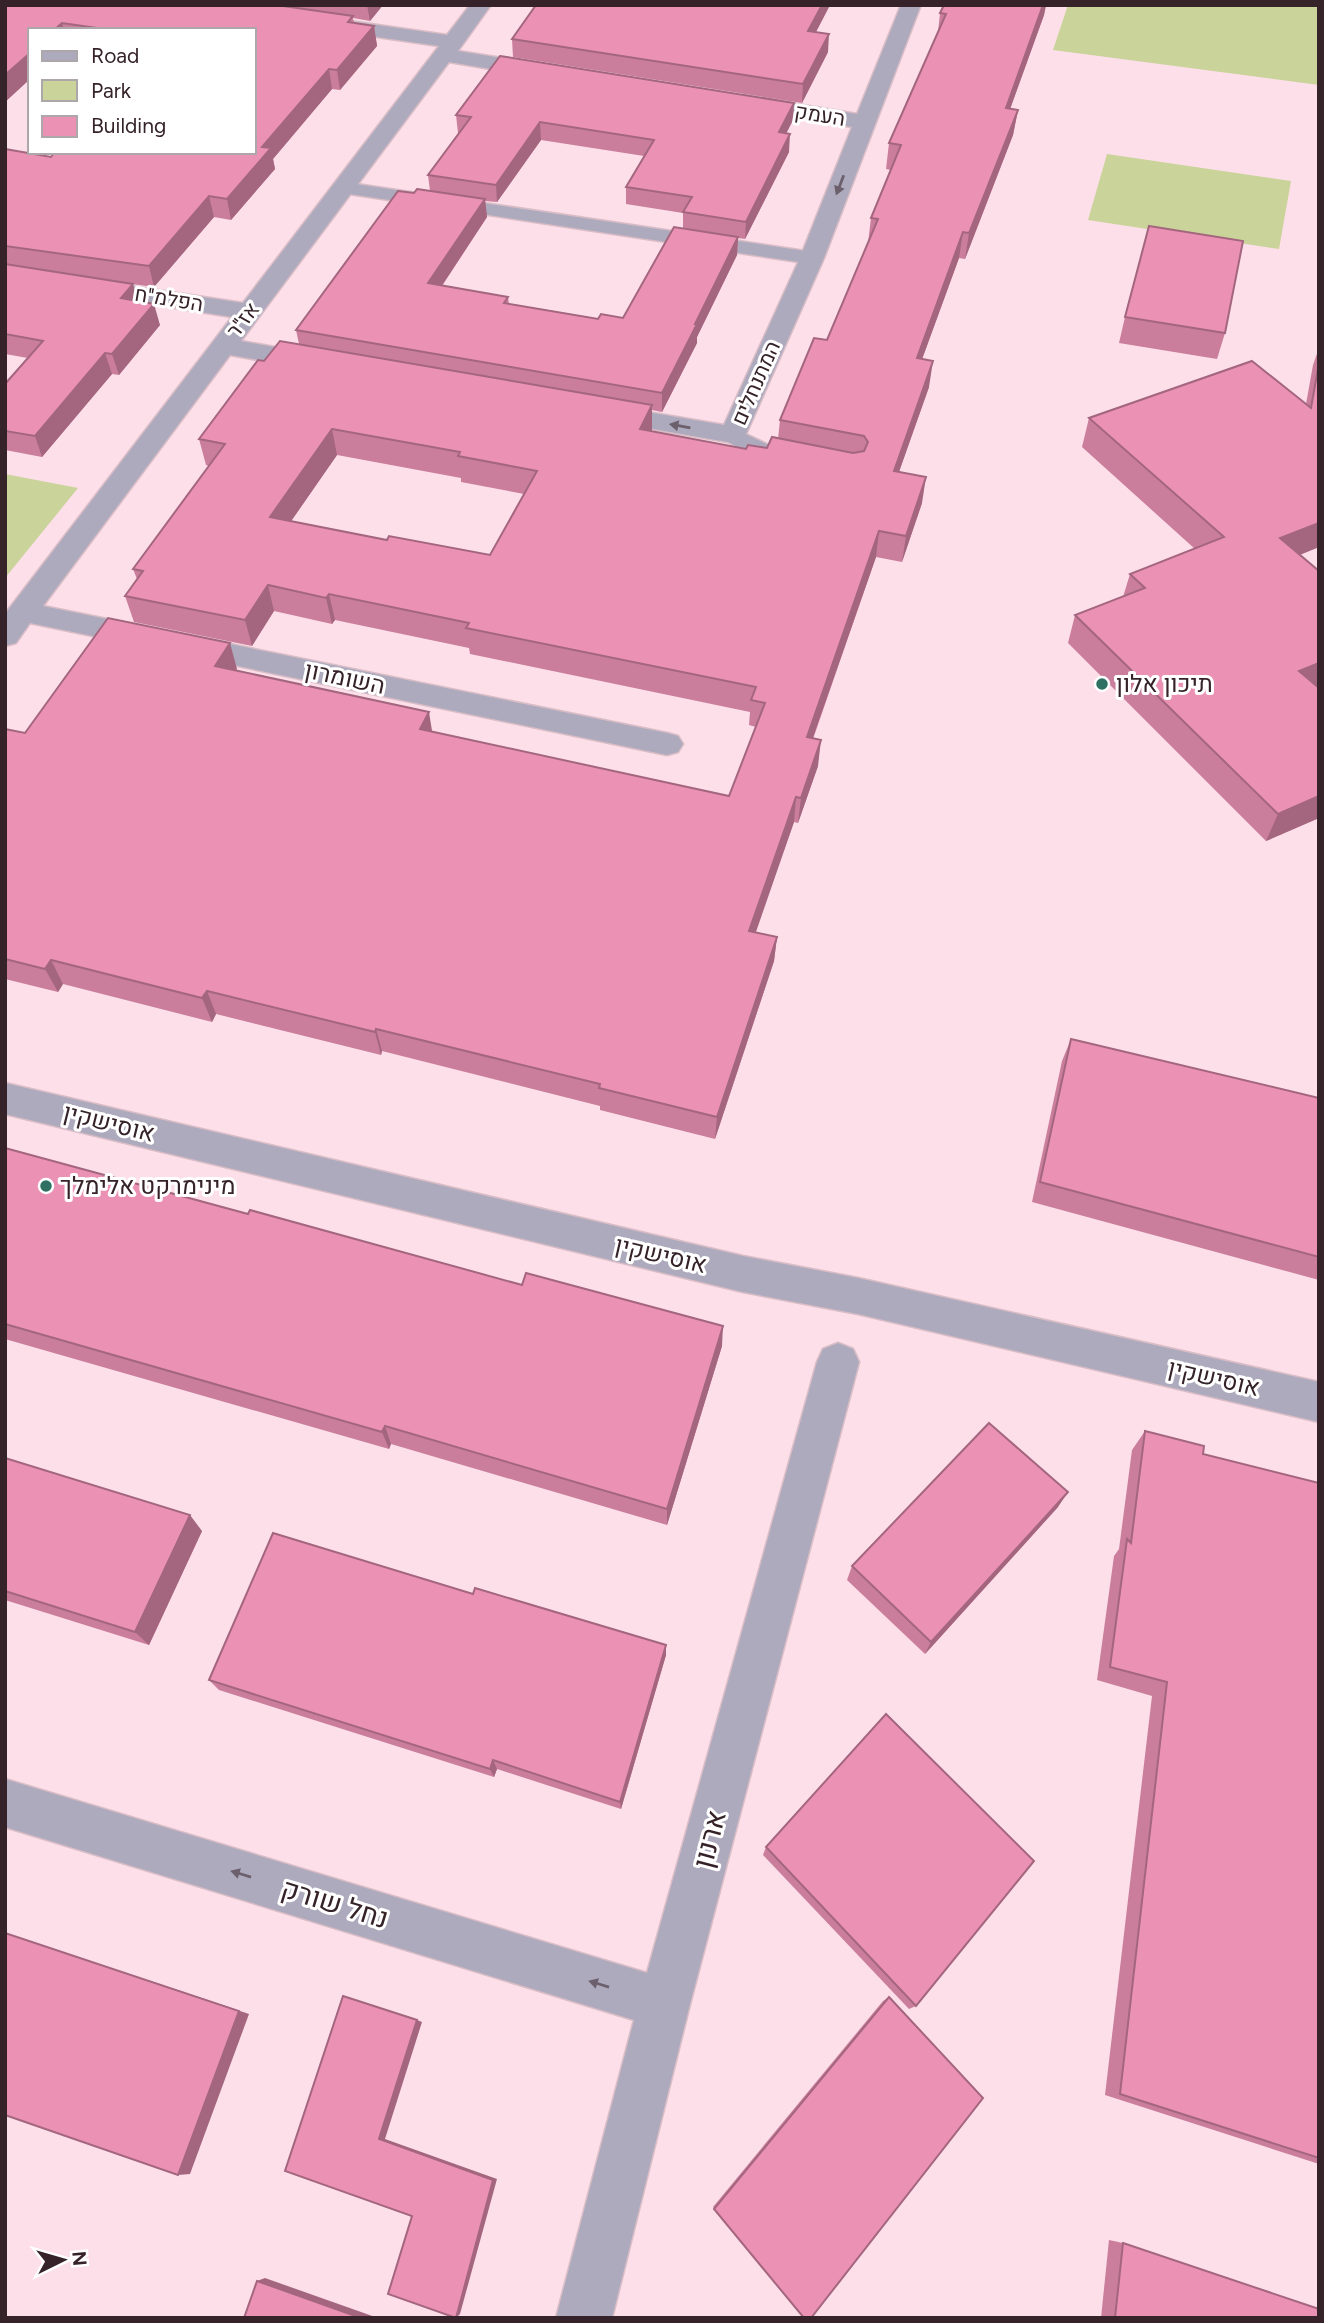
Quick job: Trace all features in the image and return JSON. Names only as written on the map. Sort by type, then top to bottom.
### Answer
[{"type":"street","name":"אז\"ר","points":[[14,624],[481,5]]},
{"type":"street","name":"המתנחלים","points":[[572,407],[733,435],[812,258],[909,6]]},
{"type":"street","points":[[307,21],[566,74]]},
{"type":"street","name":"העמק","points":[[715,98],[865,122]]},
{"type":"street","name":"הפלמ\"ח","points":[[5,274],[249,312]]},
{"type":"street","points":[[222,346],[343,367]]},
{"type":"street","name":"השומרון","points":[[14,624],[667,744]]},
{"type":"street","name":"אוסישקין","points":[[5,1098],[743,1275],[858,1296],[1319,1402]]},
{"type":"street","name":"ארנון","points":[[584,2318],[664,2004],[838,1362]]},
{"type":"street","name":"נחל שורק","points":[[5,1802],[664,2004]]},
{"type":"lane","points":[[343,188],[812,258]]},
{"type":"lane","points":[[733,435],[768,454],[816,463]]},
{"type":"green space","points":[[1068,5],[1319,5],[1319,85],[1053,50]]},
{"type":"green space","points":[[1107,154],[1291,181],[1279,249],[1088,220]]},
{"type":"green space","points":[[5,474],[78,488],[5,578]]},
{"type":"building","points":[[5,5],[276,5],[353,16],[348,22],[374,26],[337,70],[329,69],[262,147],[271,148],[227,199],[209,196],[149,266],[5,246],[5,149],[51,157],[53,154],[256,154],[256,28],[97,28],[62,23],[56,28],[28,28],[28,55],[5,75]]},
{"type":"building","points":[[536,5],[822,5],[808,31],[829,34],[803,84],[512,39]]},
{"type":"building","points":[[944,5],[1043,5],[1006,108],[1018,110],[969,233],[963,232],[917,358],[933,361],[894,471],[926,477],[906,536],[879,531],[807,737],[821,740],[801,798],[796,797],[749,931],[777,937],[717,1117],[599,1088],[600,1084],[207,991],[202,998],[51,960],[45,969],[5,959],[5,729],[25,733],[108,618],[230,643],[215,666],[429,712],[420,729],[729,796],[765,703],[751,700],[756,687],[466,628],[469,623],[329,594],[326,598],[268,585],[245,620],[125,596],[143,571],[133,569],[225,444],[199,439],[258,360],[264,361],[280,341],[652,405],[640,429],[746,449],[748,445],[767,448],[772,437],[853,453],[864,451],[868,442],[864,436],[780,420],[814,338],[827,340],[878,219],[871,218],[901,145],[889,143],[946,14],[940,13]],"holes":[[[332,429],[460,452],[458,456],[537,471],[490,555],[389,536],[387,540],[270,517]]]},
{"type":"building","points":[[500,56],[794,103],[779,132],[790,134],[746,222],[683,212],[692,197],[626,187],[654,140],[540,122],[496,185],[428,175],[471,117],[456,115]]},
{"type":"building","points":[[417,189],[485,199],[428,283],[508,297],[504,303],[598,319],[601,314],[623,318],[674,227],[738,237],[662,393],[296,330],[398,191],[414,193]]},
{"type":"building","points":[[1149,226],[1243,241],[1225,333],[1125,317]]},
{"type":"building","points":[[5,264],[133,284],[121,298],[154,304],[112,354],[105,353],[35,436],[5,431],[5,384],[43,341],[5,334]]},
{"type":"building","points":[[1252,361],[1311,408],[1319,363],[1319,523],[1280,538],[1319,571],[1319,663],[1299,671],[1319,688],[1319,796],[1278,814],[1075,615],[1145,588],[1130,574],[1224,537],[1089,418]]},
{"type":"building","points":[[1071,1039],[1319,1098],[1319,1257],[1040,1182]]},
{"type":"building","points":[[5,1148],[248,1214],[250,1210],[522,1285],[526,1273],[723,1326],[667,1509],[385,1426],[382,1432],[5,1324]]},
{"type":"building","points":[[989,1423],[1068,1492],[931,1642],[852,1566]]},
{"type":"building","points":[[1145,1431],[1204,1446],[1203,1454],[1319,1483],[1319,2158],[1120,2094],[1167,1682],[1110,1667],[1127,1539],[1131,1543]]},
{"type":"building","points":[[5,1458],[190,1515],[135,1632],[5,1591]]},
{"type":"building","points":[[273,1533],[473,1594],[475,1588],[666,1645],[620,1802],[493,1760],[490,1769],[209,1680]]},
{"type":"building","points":[[886,1714],[1034,1861],[916,2006],[766,1847]]},
{"type":"building","points":[[5,1933],[239,2011],[178,2175],[5,2115]]},
{"type":"building","points":[[343,1996],[417,2020],[379,2139],[493,2180],[456,2318],[388,2294],[412,2216],[285,2171]]},
{"type":"building","points":[[889,1997],[983,2098],[811,2318],[804,2318],[714,2209]]},
{"type":"building","points":[[1123,2243],[1319,2309],[1319,2318],[1115,2318]]},
{"type":"building","points":[[257,2281],[361,2318],[244,2318]]},
{"type":"place","name":"תיכון אלון","points":[[1102,684]]},
{"type":"place","name":"מינימרקט אלימלך","points":[[46,1186]]}]
